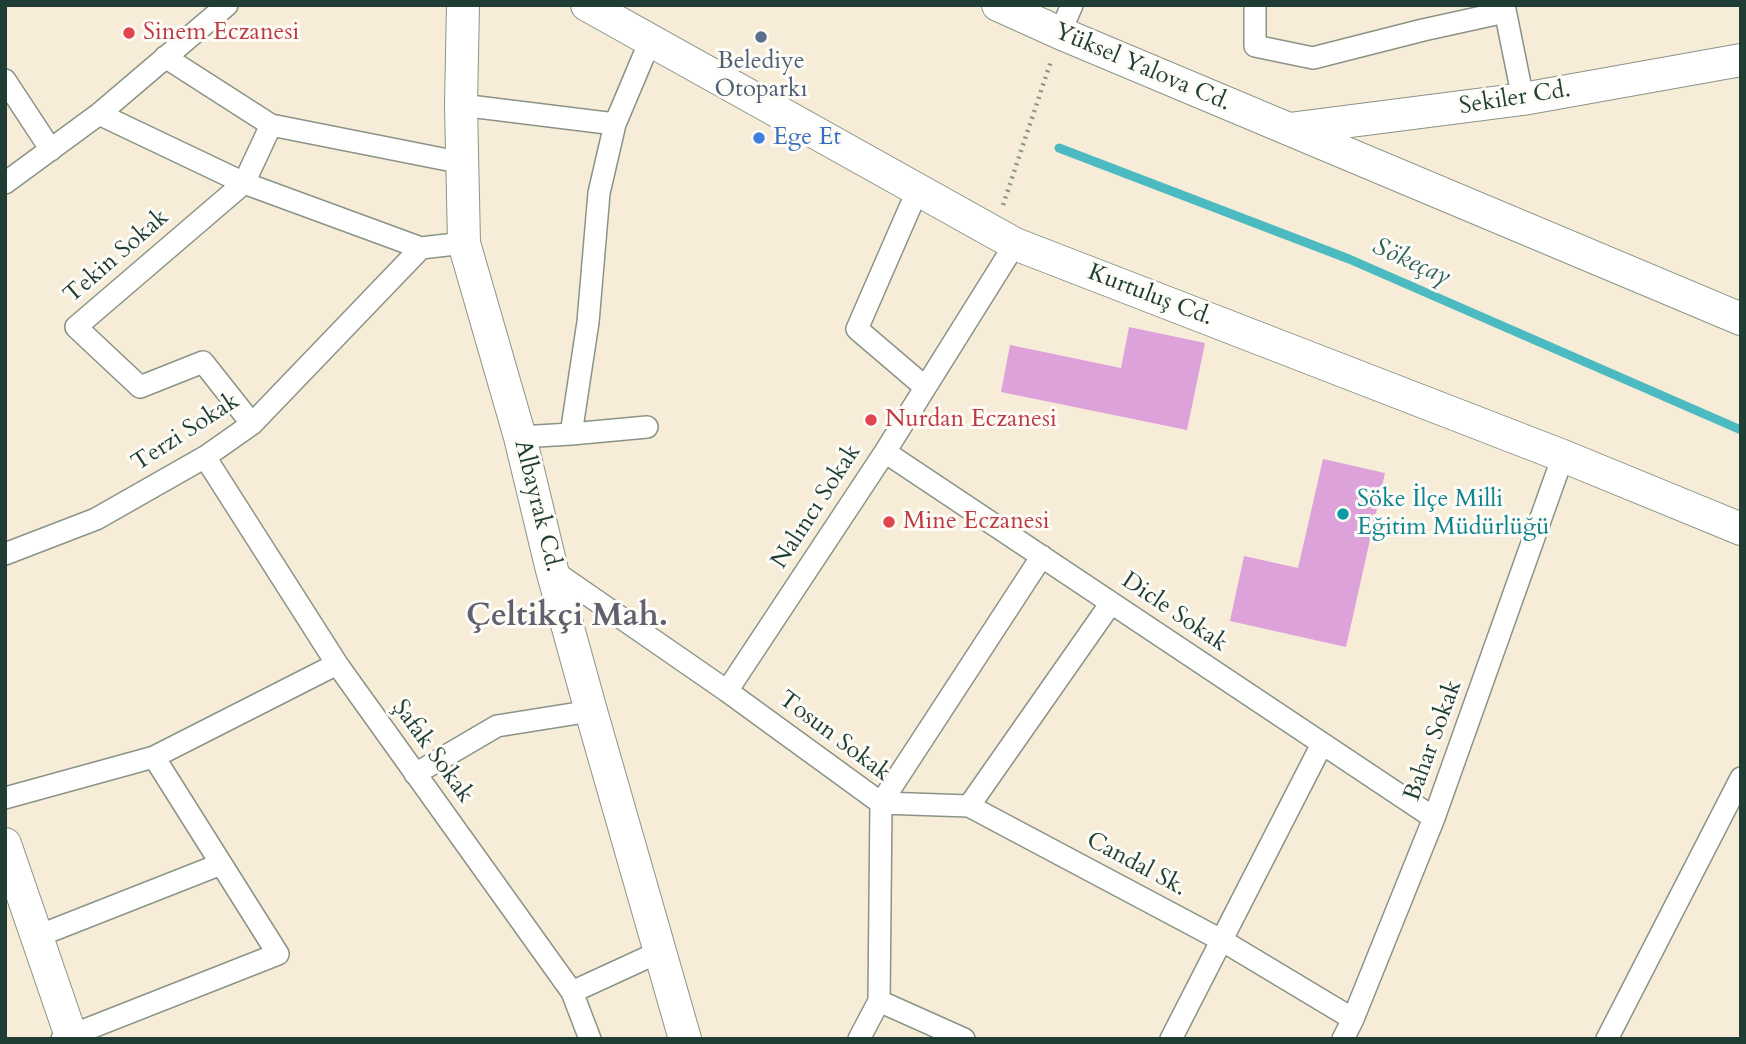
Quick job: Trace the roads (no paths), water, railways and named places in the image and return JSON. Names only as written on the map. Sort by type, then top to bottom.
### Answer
[{"type":"main road","name":"Albayrak Cd.","points":[[463,5],[461,105],[464,243],[520,437],[552,570],[591,711],[685,1039]]},
{"type":"main road","name":"Kurtuluş Cd.","points":[[587,5],[1005,238],[1563,456],[1741,529]]},
{"type":"main road","name":"Yüksel Yalova Cd.","points":[[998,5],[1066,19],[1287,129],[1741,319]]},
{"type":"main road","name":"Sekiler Cd.","points":[[1287,129],[1523,99],[1741,60]]},
{"type":"main road","points":[[5,844],[38,936],[69,1038]]},
{"type":"street","points":[[5,183],[99,114],[165,57],[203,13],[227,5]]},
{"type":"street","points":[[1255,5],[1255,46],[1314,58],[1505,9],[1523,99]]},
{"type":"street","points":[[571,435],[588,322],[599,193],[615,124],[650,41]]},
{"type":"street","points":[[165,57],[271,125],[463,163]]},
{"type":"street","points":[[5,80],[51,150]]},
{"type":"street","points":[[461,105],[615,124]]},
{"type":"street","points":[[99,114],[244,183],[421,247],[464,243]]},
{"type":"street","points":[[244,183],[271,125]]},
{"type":"street","name":"Tekin Sokak","points":[[244,183],[76,327],[140,387],[203,362],[252,424]]},
{"type":"street","points":[[918,189],[857,329],[925,387]]},
{"type":"street","name":"Nalıncı Sokak","points":[[727,691],[925,387],[1005,238]]},
{"type":"street","name":"Terzi Sokak","points":[[5,554],[96,519],[205,457],[252,424],[421,247]]},
{"type":"street","points":[[520,437],[571,435],[647,426]]},
{"type":"street","name":"Dicle Sokak","points":[[885,452],[1434,818]]},
{"type":"street","name":"Bahar Sokak","points":[[1343,1039],[1434,818],[1563,456]]},
{"type":"street","name":"Şafak Sokak","points":[[205,457],[337,664],[572,992],[590,1039]]},
{"type":"street","points":[[881,803],[1042,556]]},
{"type":"street","name":"Tosun Sokak","points":[[552,570],[727,691],[881,803],[879,1002]]},
{"type":"street","points":[[969,806],[1111,603]]},
{"type":"street","points":[[5,798],[154,757],[337,664]]},
{"type":"street","points":[[415,774],[497,726],[591,711]]},
{"type":"street","points":[[1171,1039],[1322,744]]},
{"type":"street","points":[[69,1038],[278,954],[154,757]]},
{"type":"street","points":[[1607,1039],[1741,778]]},
{"type":"street","name":"Candal Sk.","points":[[881,803],[969,806],[1223,941],[1353,1019]]},
{"type":"street","points":[[38,936],[221,864]]},
{"type":"street","points":[[572,992],[659,952]]},
{"type":"street","points":[[859,1039],[879,1002],[964,1039]]},
{"type":"waterway","name":"Sökeçay","points":[[1059,148],[1349,259],[1741,430]]},
{"type":"place","name":"Sinem Eczanesi","points":[[129,33]]},
{"type":"place","name":"Belediye Otoparkı","points":[[761,37]]},
{"type":"place","name":"Ege Et","points":[[759,138]]},
{"type":"place","name":"Nurdan Eczanesi","points":[[871,420]]},
{"type":"place","name":"Söke İlçe Milli Eğitim Müdürlüğü","points":[[1343,514]]},
{"type":"place","name":"Mine Eczanesi","points":[[889,522]]},
{"type":"district","name":"Çeltikçi Mah.","points":[[567,618]]}]
